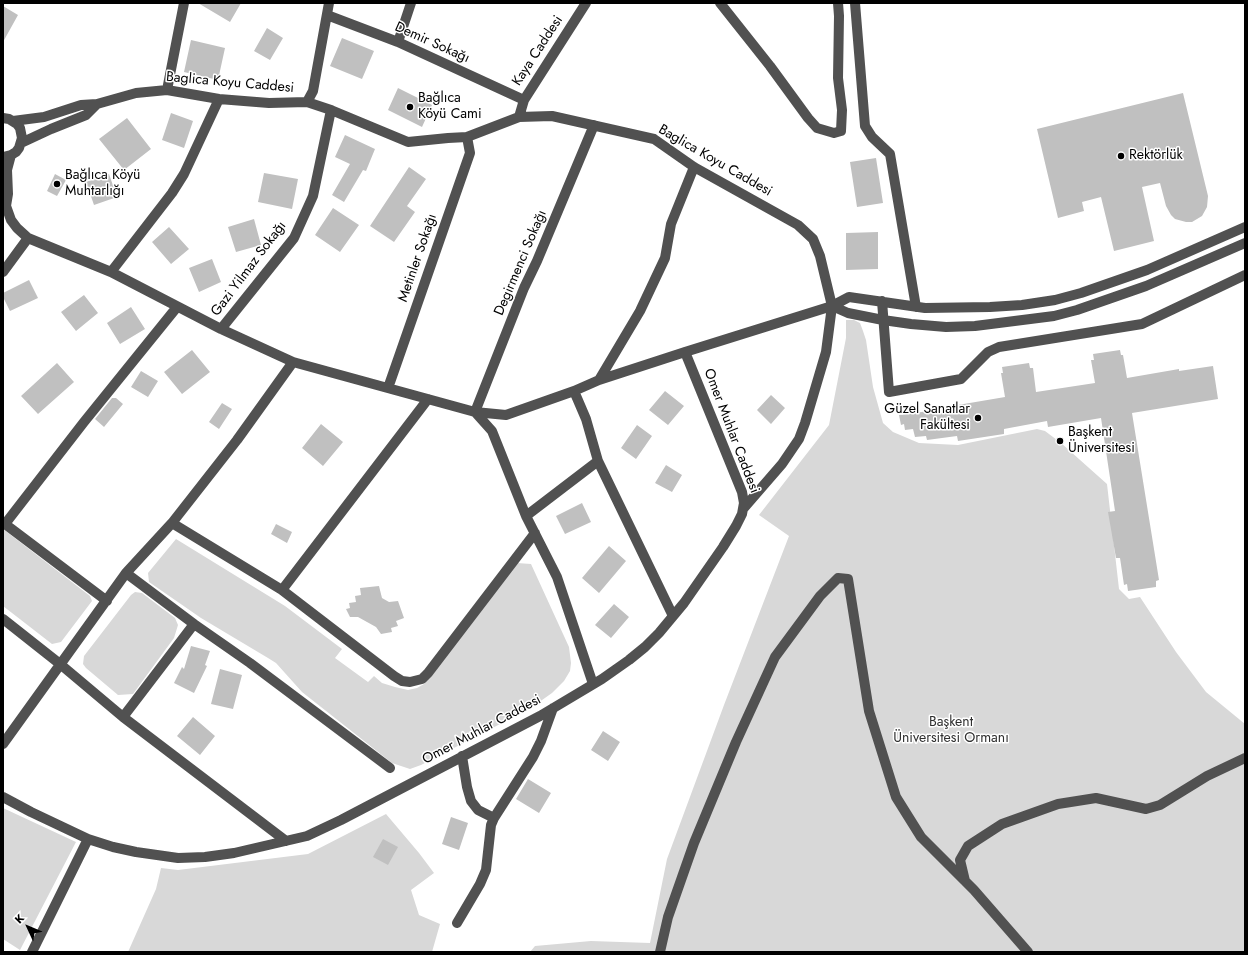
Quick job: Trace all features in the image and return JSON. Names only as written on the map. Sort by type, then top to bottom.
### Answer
[{"type":"street","points":[[167,90],[184,3]]},
{"type":"street","points":[[307,102],[313,91],[330,3]]},
{"type":"street","points":[[398,42],[411,3]]},
{"type":"street","name":"Kaya Caddesi","points":[[519,117],[524,100],[586,3]]},
{"type":"street","points":[[720,3],[770,66],[808,118],[817,128],[834,133],[841,131],[842,110],[838,78],[838,3]]},
{"type":"street","points":[[855,3],[865,126],[872,137],[890,154],[916,307]]},
{"type":"street","name":"Demir Sokağı","points":[[327,15],[398,42],[524,100]]},
{"type":"street","name":"Baglica Koyu Caddesi","points":[[13,121],[44,117],[81,105],[97,104],[130,95],[167,90],[219,99],[270,103],[307,102],[331,110],[408,142],[468,137],[519,117],[552,116],[654,139],[694,167],[798,225],[813,239],[820,256],[832,306],[826,352],[799,440],[782,464],[743,509]]},
{"type":"street","points":[[111,272],[172,193],[184,174],[219,99]]},
{"type":"street","points":[[21,143],[86,115],[97,104]]},
{"type":"street","name":"Gazi Yilmaz Sokağı","points":[[221,329],[294,238],[313,196],[331,110]]},
{"type":"street","points":[[3,118],[13,121],[20,128],[22,133],[21,143],[16,152],[7,156],[8,194],[4,205],[11,220],[28,238],[111,272],[221,329],[293,362],[475,412],[506,415],[574,391],[599,380],[832,306],[849,297],[926,308],[990,307],[1055,300],[1081,293],[1147,270],[1245,227]]},
{"type":"street","name":"Degirmenci Sokağı","points":[[475,412],[524,288],[537,261],[594,125]]},
{"type":"street","name":"Metinler Sokağı","points":[[388,388],[470,153],[468,137]]},
{"type":"street","points":[[599,380],[640,311],[665,258],[671,224],[694,167]]},
{"type":"street","points":[[3,272],[28,238]]},
{"type":"street","points":[[832,306],[848,313],[884,320],[946,327],[975,326],[1054,316],[1077,310],[1146,286],[1245,244]]},
{"type":"street","points":[[882,301],[890,392],[961,379],[988,352],[999,347],[1142,324],[1245,275]]},
{"type":"street","points":[[107,601],[4,524],[177,307]]},
{"type":"street","name":"Omer Muhlar Caddesi","points":[[3,798],[88,839],[136,852],[178,858],[205,857],[234,853],[307,836],[341,820],[553,708],[593,684],[629,660],[645,647],[673,616],[684,603],[723,547],[736,526],[743,509],[744,503],[742,492],[685,352]]},
{"type":"street","points":[[3,744],[126,573],[172,523],[236,440],[293,362]]},
{"type":"street","points":[[574,391],[586,419],[598,461],[673,616]]},
{"type":"street","points":[[282,590],[428,399]]},
{"type":"street","points":[[475,412],[492,431],[526,516],[556,577],[593,684]]},
{"type":"street","points":[[526,516],[598,461]]},
{"type":"street","points":[[172,523],[282,590],[402,681],[417,681],[422,679],[438,661],[535,533]]},
{"type":"street","points":[[126,573],[194,624],[250,663],[390,768]]},
{"type":"street","points":[[660,952],[668,917],[694,843],[736,742],[775,657],[820,596],[838,578],[848,579],[869,711],[896,797],[921,837],[965,881],[1028,952]]},
{"type":"street","points":[[3,619],[60,664],[123,717],[286,841]]},
{"type":"street","points":[[123,717],[194,624]]},
{"type":"street","points":[[457,923],[480,884],[486,870],[491,825],[494,818],[533,757],[541,741],[553,708]]},
{"type":"street","points":[[462,756],[471,801],[478,810],[494,818]]},
{"type":"street","points":[[965,881],[960,860],[968,846],[1002,824],[1058,804],[1096,798],[1146,809],[1160,805],[1207,776],[1245,758]]},
{"type":"street","points":[[32,952],[88,839]]},
{"type":"green space","name":"Başkent Üniversitesi Ormanı","points":[[846,320],[854,320],[860,323],[866,340],[873,387],[883,423],[893,432],[919,443],[958,445],[1037,429],[1045,431],[1061,443],[1107,484],[1119,589],[1129,599],[1140,597],[1176,652],[1206,692],[1245,724],[1245,952],[530,952],[535,946],[591,941],[650,943],[667,859],[789,536],[759,515],[829,425],[846,338]]},
{"type":"green space","points":[[3,529],[90,596],[92,601],[61,642],[52,644],[3,606]]},
{"type":"green space","points":[[176,539],[285,606],[342,649],[335,658],[368,682],[374,676],[382,683],[408,690],[417,688],[424,684],[432,675],[517,563],[531,564],[569,647],[571,663],[570,671],[564,681],[552,693],[535,705],[421,765],[410,769],[392,763],[302,692],[276,663],[201,618],[149,582],[148,573]]},
{"type":"green space","points":[[135,592],[142,593],[175,618],[178,625],[174,638],[133,694],[118,695],[86,668],[83,664],[84,656],[131,595]]},
{"type":"green space","points":[[3,808],[76,842],[20,950],[3,939]]},
{"type":"green space","points":[[386,814],[434,873],[411,890],[419,915],[440,924],[432,952],[128,952],[156,889],[161,868],[178,870],[308,854]]},
{"type":"building","points":[[198,3],[241,3],[230,22]]},
{"type":"building","points":[[3,6],[18,15],[3,42]]},
{"type":"building","points":[[267,28],[283,38],[270,60],[254,51]]},
{"type":"building","points":[[342,38],[374,51],[362,79],[330,66]]},
{"type":"building","points":[[191,40],[225,48],[218,80],[184,72]]},
{"type":"building","name":"Bağlıca Köyü Cami","points":[[398,88],[432,105],[422,127],[388,110]]},
{"type":"building","name":"Rektörlük","points":[[1183,93],[1208,196],[1207,207],[1202,216],[1192,222],[1175,219],[1166,206],[1160,183],[1142,187],[1154,241],[1114,251],[1101,197],[1082,202],[1084,211],[1058,218],[1037,129]]},
{"type":"building","points":[[171,113],[193,121],[184,148],[162,140]]},
{"type":"building","points":[[127,118],[151,149],[124,170],[99,139]]},
{"type":"building","points":[[345,135],[375,149],[366,171],[363,170],[344,202],[332,195],[350,164],[335,157]]},
{"type":"building","points":[[876,158],[883,203],[857,207],[850,162]]},
{"type":"building","points":[[409,167],[426,179],[407,206],[415,212],[394,242],[370,226]]},
{"type":"building","points":[[264,173],[298,179],[292,209],[258,202]]},
{"type":"building","name":"Bağlıca Köyü Muhtarlığı","points":[[55,174],[66,180],[57,196],[47,191]]},
{"type":"building","points":[[109,174],[117,197],[94,205],[86,182]]},
{"type":"building","points":[[333,208],[359,225],[340,252],[315,235]]},
{"type":"building","points":[[254,219],[261,245],[236,252],[228,227]]},
{"type":"building","points":[[169,227],[189,249],[171,264],[152,242]]},
{"type":"building","points":[[878,232],[878,269],[846,270],[846,233]]},
{"type":"building","points":[[212,259],[221,282],[199,292],[189,268]]},
{"type":"building","points":[[29,280],[38,298],[10,311],[3,297],[3,293]]},
{"type":"building","points":[[84,295],[98,313],[76,331],[61,312]]},
{"type":"building","points":[[131,307],[145,329],[120,344],[107,323]]},
{"type":"building","points":[[192,350],[210,372],[182,394],[164,372]]},
{"type":"building","points":[[1120,350],[1121,355],[1123,355],[1127,378],[1179,369],[1179,371],[1213,366],[1218,399],[1132,413],[1159,580],[1156,581],[1156,587],[1128,591],[1127,584],[1124,585],[1120,558],[1116,558],[1108,512],[1115,511],[1101,418],[1048,427],[1047,421],[1004,429],[1004,434],[958,441],[957,436],[927,440],[926,436],[915,437],[913,429],[905,430],[904,424],[901,425],[899,415],[952,408],[952,406],[1005,397],[1001,373],[1003,373],[1002,367],[1029,363],[1030,368],[1033,368],[1036,392],[1095,383],[1091,360],[1094,360],[1093,354]]},
{"type":"building","points":[[57,363],[74,382],[38,414],[21,396]]},
{"type":"building","points":[[141,371],[158,381],[148,397],[131,387]]},
{"type":"building","points":[[665,391],[684,406],[668,425],[649,410]]},
{"type":"building","points":[[771,395],[785,408],[771,424],[757,410]]},
{"type":"building","points":[[112,398],[116,398],[123,404],[104,427],[95,419]]},
{"type":"building","points":[[222,403],[232,409],[219,429],[209,422]]},
{"type":"building","points":[[321,424],[343,442],[323,466],[302,448]]},
{"type":"building","points":[[637,425],[652,436],[636,459],[621,448]]},
{"type":"building","points":[[666,465],[682,475],[672,492],[655,483]]},
{"type":"building","points":[[582,503],[591,522],[565,534],[556,516]]},
{"type":"building","points":[[276,524],[292,532],[287,543],[271,534]]},
{"type":"building","points":[[609,546],[626,561],[599,593],[582,578]]},
{"type":"building","points":[[379,586],[382,598],[389,602],[398,601],[404,618],[396,621],[398,626],[391,628],[392,632],[381,634],[376,627],[358,617],[350,617],[346,609],[350,608],[349,603],[356,602],[355,596],[361,595],[360,588]]},
{"type":"building","points":[[614,604],[629,617],[611,638],[595,625]]},
{"type":"building","points":[[191,646],[210,651],[205,665],[207,666],[194,693],[174,683],[182,667],[184,669]]},
{"type":"building","points":[[220,669],[242,675],[233,709],[211,704]]},
{"type":"building","points":[[193,717],[215,736],[200,755],[177,736]]},
{"type":"building","points":[[603,731],[620,742],[608,761],[591,750]]},
{"type":"building","points":[[528,779],[551,793],[539,813],[516,799]]},
{"type":"building","points":[[451,817],[468,823],[459,850],[442,844]]},
{"type":"building","points":[[383,839],[398,847],[388,865],[373,857]]},
{"type":"place","name":"Bağlıca Köyü Cami","points":[[410,107]]},
{"type":"place","name":"Rektörlük","points":[[1121,156]]},
{"type":"place","name":"Bağlıca Köyü Muhtarlığı","points":[[57,184]]},
{"type":"place","name":"Güzel Sanatlar Fakültesi","points":[[978,418]]},
{"type":"place","name":"Başkent Üniversitesi","points":[[1060,441]]}]
